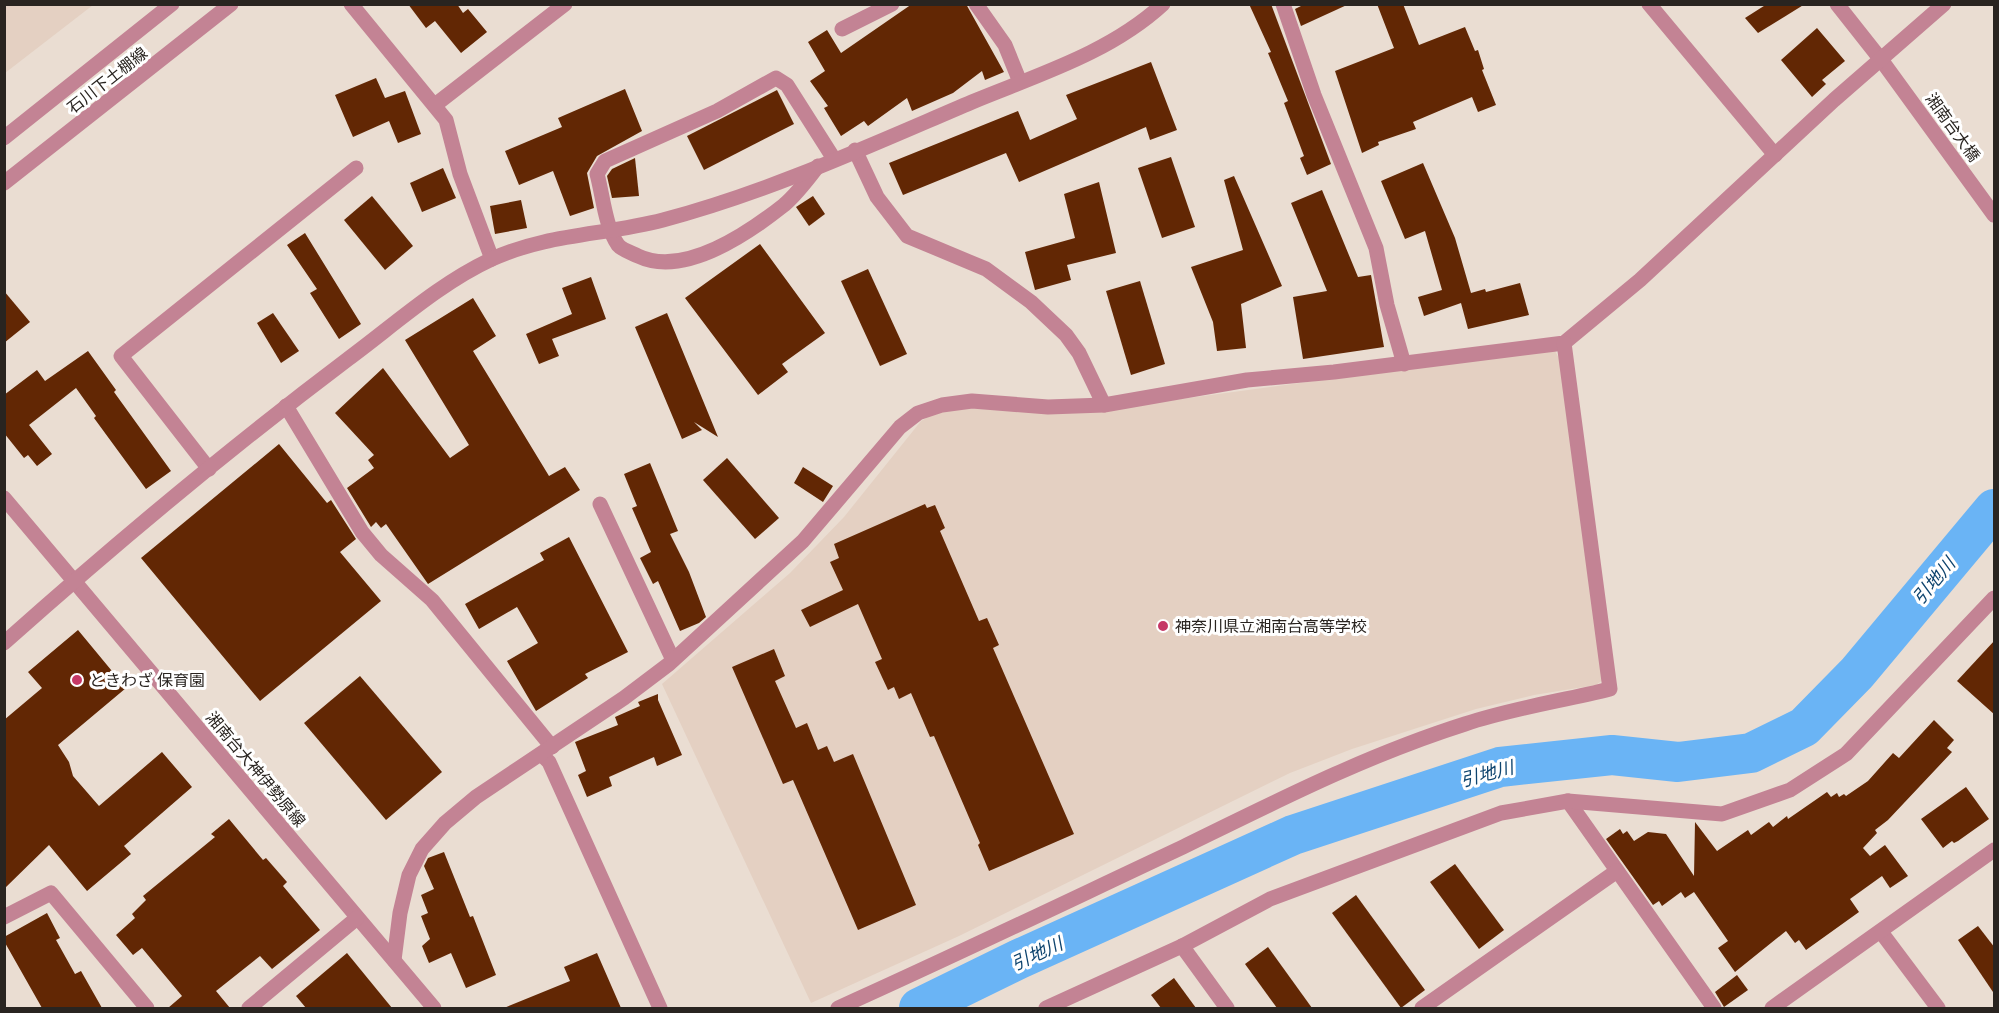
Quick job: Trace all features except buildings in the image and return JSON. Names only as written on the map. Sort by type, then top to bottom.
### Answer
[{"type":"street","name":"石川下土棚線","points":[[4,138],[172,4]]},
{"type":"street","name":"石川下土棚線","points":[[4,183],[231,4]]},
{"type":"street","points":[[351,4],[446,120],[460,174],[492,259]]},
{"type":"street","points":[[435,105],[565,4]]},
{"type":"street","points":[[842,29],[892,4]]},
{"type":"street","points":[[4,643],[74,580],[286,406],[457,278],[492,259],[546,241],[660,221],[704,208],[818,166],[1115,40],[1137,26],[1163,4]]},
{"type":"street","points":[[1282,4],[1314,95],[1376,248],[1387,305],[1404,364]]},
{"type":"street","points":[[1649,4],[1775,155]]},
{"type":"street","name":"湘南台大橋","points":[[1837,4],[1882,61],[1995,215]]},
{"type":"street","points":[[394,960],[400,913],[409,875],[422,849],[445,823],[476,797],[624,698],[673,660],[803,541],[900,427],[918,413],[942,405],[972,401],[1048,407],[1104,405],[1247,380],[1404,364],[1564,343],[1640,280],[1775,155],[1944,4]]},
{"type":"street","points":[[983,7],[1005,45],[1020,82]]},
{"type":"street","points":[[818,166],[786,204],[715,250],[696,257],[664,261],[645,259],[620,247],[611,230],[597,174],[605,161],[717,111],[776,78],[787,85],[834,159]]},
{"type":"street","points":[[855,150],[877,196],[906,236],[921,244],[978,265],[1031,302],[1066,335],[1079,353],[1104,405]]},
{"type":"street","points":[[209,469],[120,356],[356,168]]},
{"type":"street","points":[[838,1008],[963,952],[1308,786],[1394,749],[1466,723],[1534,704],[1610,689],[1564,343]]},
{"type":"street","points":[[286,406],[362,532],[381,555],[432,600],[547,750],[549,762],[660,1008]]},
{"type":"street","name":"湘南台大神伊勢原線","points":[[4,498],[434,1008]]},
{"type":"street","points":[[600,504],[673,660]]},
{"type":"street","points":[[1046,1008],[1182,946],[1270,899],[1501,813],[1568,801],[1722,814],[1790,790],[1846,754],[1995,598]]},
{"type":"street","points":[[1568,801],[1714,1008]]},
{"type":"street","points":[[1772,1008],[1995,850]]},
{"type":"street","points":[[1422,1008],[1617,871]]},
{"type":"street","points":[[4,916],[51,893],[147,1008]]},
{"type":"street","points":[[249,1008],[357,918]]},
{"type":"street","points":[[1881,932],[1938,1008]]},
{"type":"street","points":[[1182,946],[1227,1008]]},
{"type":"shaded area","points":[[5,4],[93,4],[93,5],[5,73]]},
{"type":"shaded area","name":"神奈川県立湘南台高等学校","points":[[1554,349],[1561,362],[1604,679],[1596,685],[1534,695],[1476,709],[1352,749],[1290,773],[959,936],[811,1003],[662,684],[790,573],[844,517],[921,421],[942,409],[1144,404]]},
{"type":"waterway","name":"引地川","points":[[919,1008],[1019,959],[1293,835],[1500,767],[1612,755],[1678,762],[1751,753],[1804,727],[1857,673],[1994,509]]},
{"type":"place","name":"神奈川県立湘南台高等学校","points":[[1163,626]]},
{"type":"place","name":"ときわざ 保育園","points":[[77,680]]}]
